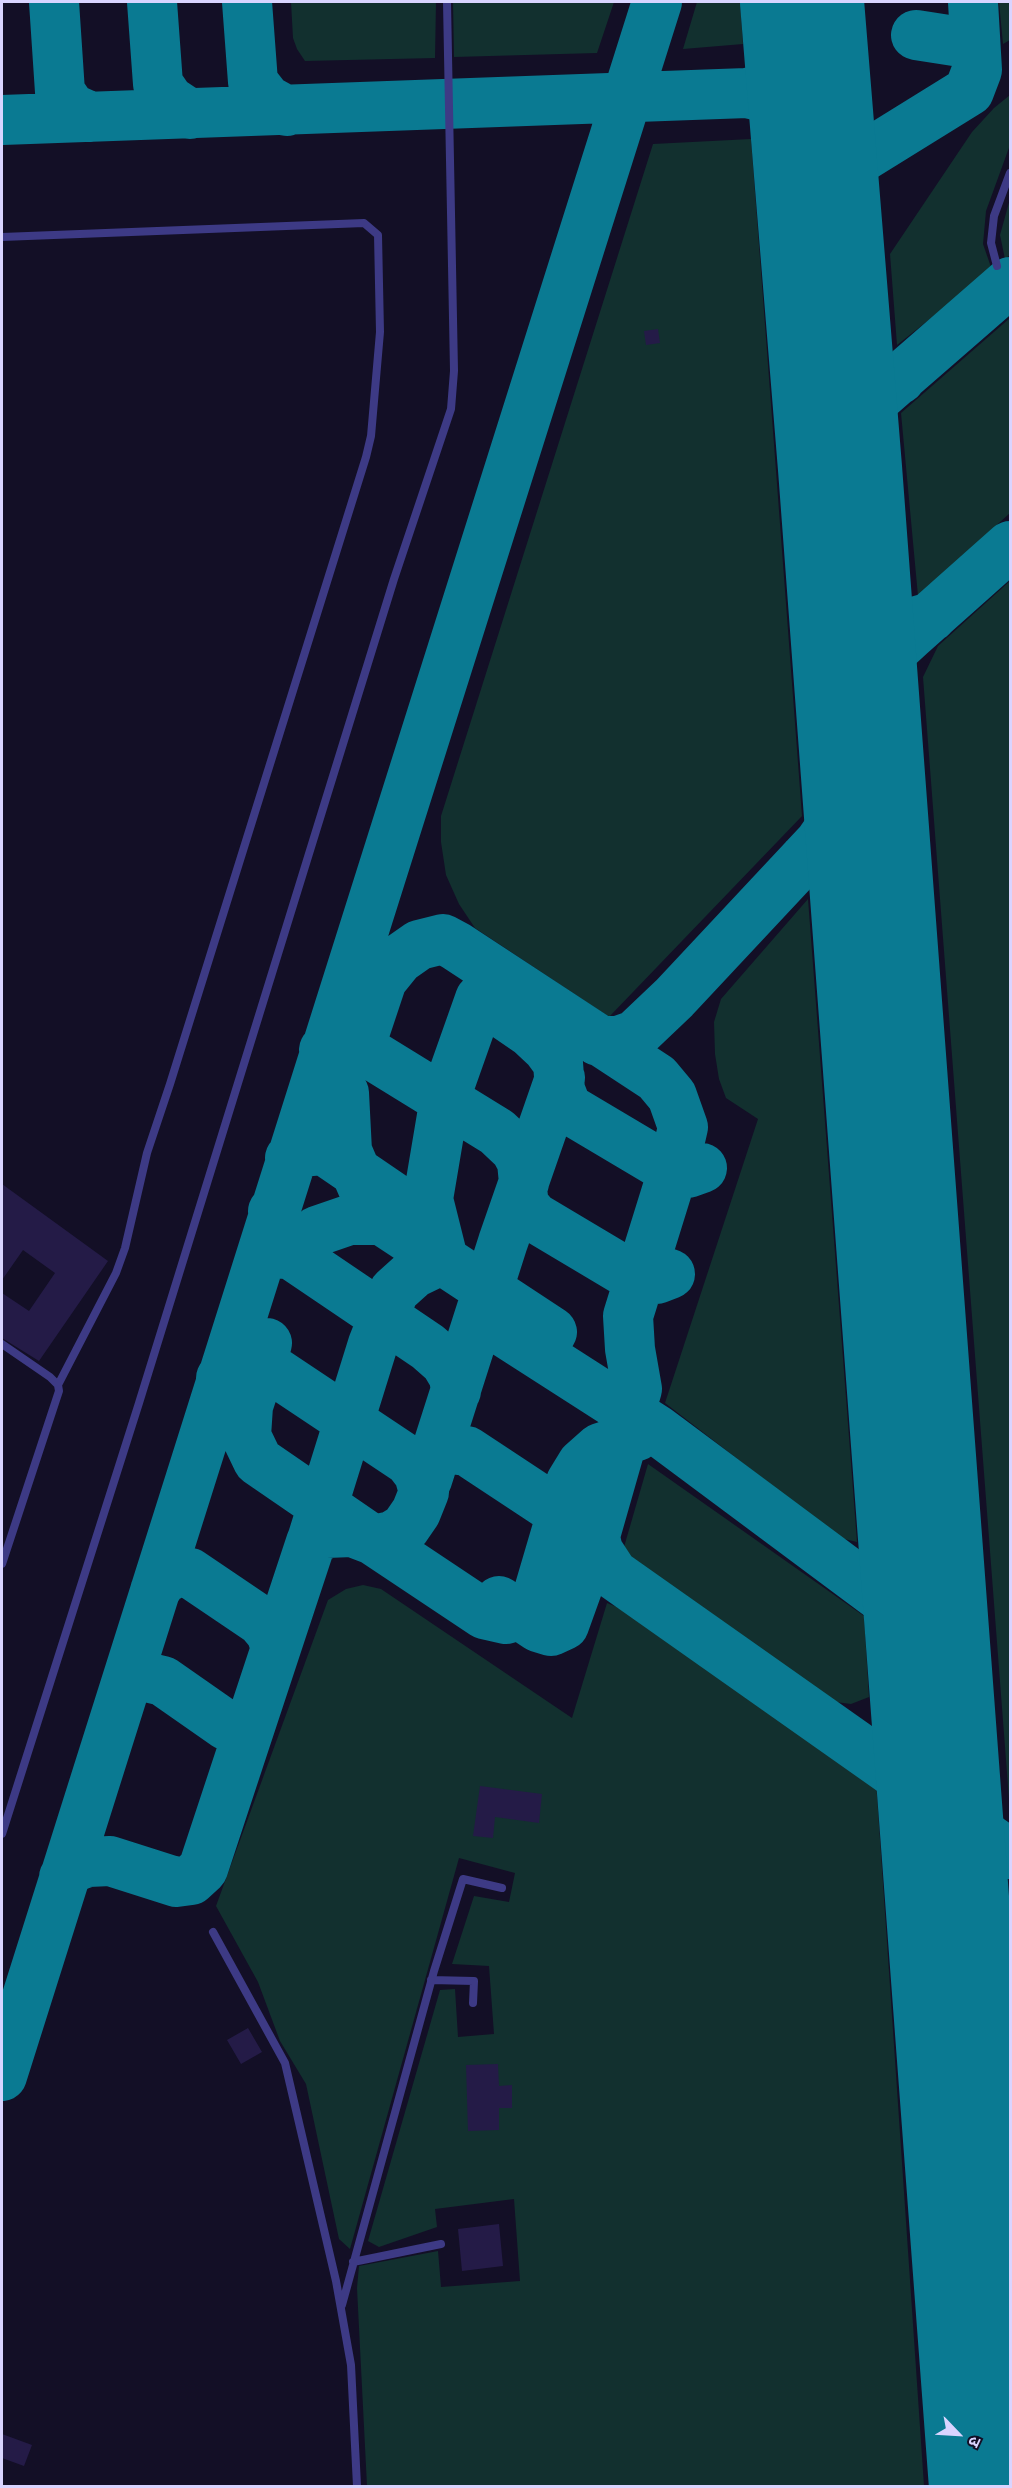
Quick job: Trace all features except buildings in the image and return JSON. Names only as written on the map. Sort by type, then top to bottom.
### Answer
[{"type":"lane","points":[[2,1834],[390,591],[451,409],[454,371],[447,2]]},
{"type":"lane","points":[[997,266],[991,243],[994,216],[1011,173]]},
{"type":"lane","points":[[2,237],[364,223],[378,236],[380,332],[371,436],[366,458],[147,1153],[125,1248],[116,1273],[58,1385],[57,1401],[2,1564]]},
{"type":"lane","points":[[2,1344],[58,1385]]},
{"type":"lane","points":[[341,2308],[431,1980],[463,1879],[502,1888]]},
{"type":"lane","points":[[213,1932],[285,2063],[341,2308],[351,2365],[357,2487]]},
{"type":"lane","points":[[431,1980],[474,1981],[473,2002]]},
{"type":"lane","points":[[353,2262],[441,2244]]},
{"type":"green space","points":[[291,2],[436,2],[435,58],[305,61],[293,38]]},
{"type":"green space","points":[[453,2],[614,2],[597,53],[454,57]]},
{"type":"green space","points":[[697,2],[740,2],[743,44],[683,49]]},
{"type":"green space","points":[[999,2],[1010,2],[1010,40],[1003,44]]},
{"type":"green space","points":[[1010,95],[1010,145],[986,211],[983,244],[992,270],[897,345],[890,254],[972,132],[994,108]]},
{"type":"green space","points":[[751,139],[802,816],[609,1017],[475,928],[459,904],[446,875],[441,842],[441,816],[653,144]]},
{"type":"green space","points":[[1010,199],[1010,255],[1005,259],[1000,235]]},
{"type":"green space","points":[[1010,318],[1010,513],[918,596],[901,413]]},
{"type":"green space","points":[[1010,581],[1010,1812],[923,677],[938,646]]},
{"type":"green space","points":[[808,899],[857,1542],[840,1538],[665,1403],[758,1119],[726,1098],[719,1079],[715,1054],[714,1022],[721,999]]},
{"type":"green space","points":[[648,1464],[864,1616],[869,1697],[851,1704],[828,1701],[622,1554]]},
{"type":"green space","points":[[363,1585],[381,1589],[572,1718],[607,1603],[634,1614],[876,1781],[924,2486],[367,2486],[357,2288],[359,2266],[438,2251],[441,2287],[520,2281],[514,2199],[435,2209],[437,2227],[379,2247],[368,2241],[440,1990],[455,1989],[458,2037],[494,2034],[489,1966],[452,1964],[474,1896],[509,1902],[515,1873],[459,1858],[350,2249],[339,2239],[306,2084],[280,2041],[258,1982],[216,1906],[328,1600],[346,1589]]},
{"type":"taxiway","points":[[54,2],[60,92],[71,108],[91,117]]},
{"type":"taxiway","points":[[152,2],[158,84],[169,100],[190,114]]},
{"type":"taxiway","points":[[247,2],[253,82],[267,100],[287,111]]},
{"type":"taxiway","points":[[2,2076],[657,2]]},
{"type":"taxiway","points":[[820,219],[828,197],[839,178],[856,161],[969,91],[977,70],[973,2]]},
{"type":"taxiway","points":[[916,35],[961,42],[969,39],[974,31]]},
{"type":"taxiway","points":[[747,93],[759,90],[785,71],[805,40]]},
{"type":"taxiway","points":[[2,120],[747,93],[774,99],[790,109],[801,121],[816,158]]},
{"type":"taxiway","points":[[840,468],[846,437],[870,404],[1010,282]]},
{"type":"taxiway","points":[[828,334],[838,370],[847,381],[865,389],[882,390],[900,379]]},
{"type":"taxiway","points":[[598,1041],[618,1041],[635,1035],[675,997],[820,842],[842,810],[857,777],[863,701],[872,677],[885,658],[1010,546]]},
{"type":"taxiway","points":[[847,572],[853,595],[861,606],[877,615],[893,622],[910,623],[931,617]]},
{"type":"taxiway","points":[[805,858],[819,851],[833,851],[849,859],[861,871],[867,887],[874,928]]},
{"type":"taxiway","points":[[362,1040],[382,980],[399,959],[419,945],[443,939],[657,1078],[672,1096],[683,1127],[673,1171],[628,1316],[630,1349],[637,1389],[591,1550]]},
{"type":"taxiway","points":[[313,1537],[373,1344],[394,1291],[414,1273],[443,1259],[428,1199],[445,1098],[480,999],[495,989],[507,987],[527,994]]},
{"type":"taxiway","points":[[496,1009],[531,1033],[547,1048],[558,1063],[560,1090],[567,1108],[673,1171],[688,1173],[702,1168]]},
{"type":"taxiway","points":[[324,1050],[336,1046],[359,1047],[497,1132],[515,1149],[522,1162],[524,1183]]},
{"type":"taxiway","points":[[427,1480],[503,1242],[560,1078]]},
{"type":"taxiway","points":[[344,1093],[347,1151],[362,1186]]},
{"type":"taxiway","points":[[290,1158],[299,1152],[324,1150],[431,1223]]},
{"type":"taxiway","points":[[522,1189],[524,1205],[534,1217],[638,1279],[657,1279],[670,1274]]},
{"type":"taxiway","points":[[273,1211],[274,1227],[281,1242],[292,1255],[317,1231],[349,1220],[382,1220],[552,1332]]},
{"type":"taxiway","points":[[260,1259],[279,1253],[292,1255],[428,1347],[445,1362],[454,1377],[456,1391]]},
{"type":"taxiway","points":[[474,1337],[484,1331],[498,1328],[657,1430],[888,1602],[904,1617],[929,1659]]},
{"type":"taxiway","points":[[221,1378],[232,1367],[245,1362],[262,1363],[409,1461],[419,1474],[424,1492],[416,1512],[405,1528],[392,1536],[373,1540],[258,1461],[246,1436],[248,1406],[262,1363],[267,1343]]},
{"type":"taxiway","points":[[64,1877],[74,1867],[88,1862],[110,1861],[176,1882],[191,1880],[203,1869],[311,1542],[326,1533],[352,1532],[373,1540],[484,1614],[506,1619],[521,1614],[536,1601],[571,1482],[582,1464],[600,1448],[637,1436]]},
{"type":"taxiway","points":[[433,1458],[450,1449],[467,1451],[570,1519],[582,1532],[591,1550],[564,1625],[551,1631],[538,1627],[499,1601]]},
{"type":"taxiway","points":[[595,1537],[598,1551],[613,1574],[1010,1854]]},
{"type":"taxiway","points":[[860,1580],[873,1584],[889,1582],[905,1575],[914,1563],[920,1542]]},
{"type":"taxiway","points":[[155,1591],[162,1580],[177,1572],[190,1573],[261,1621],[271,1633],[276,1648]]},
{"type":"taxiway","points":[[125,1687],[132,1679],[146,1677],[163,1681],[226,1725],[239,1729],[251,1721]]},
{"type":"taxiway","points":[[933,1722],[938,1762],[944,1778],[974,1818]]},
{"type":"taxiway","points":[[904,1785],[912,1793],[934,1832],[947,1903]]},
{"type":"runway","points":[[802,2],[840,468],[991,2486]]}]
